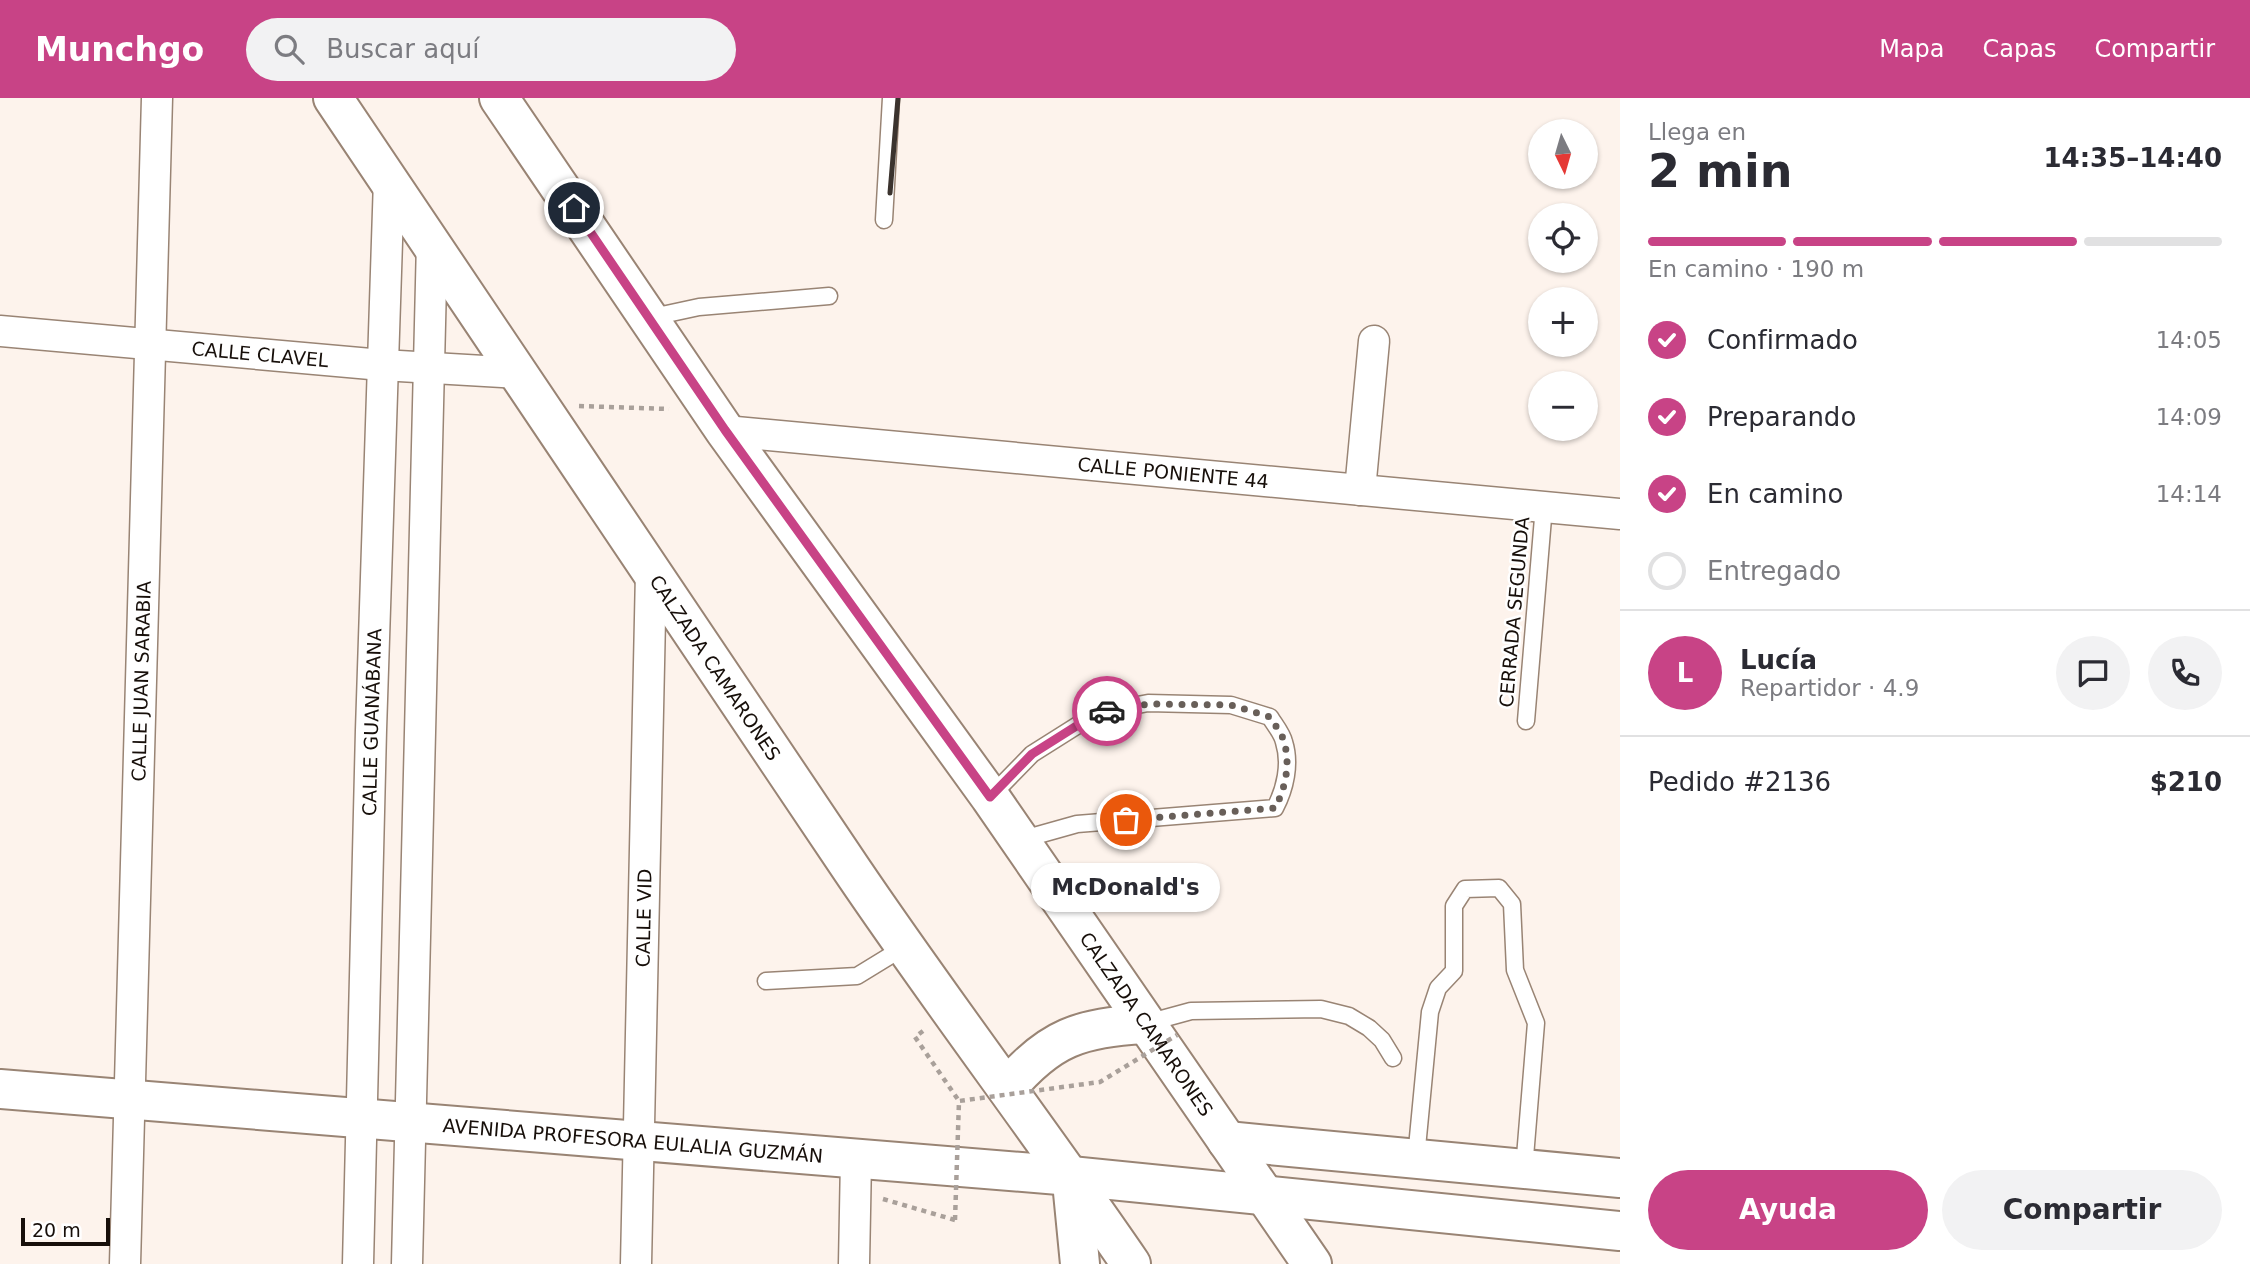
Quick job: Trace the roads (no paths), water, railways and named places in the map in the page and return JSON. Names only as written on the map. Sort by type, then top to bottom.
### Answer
[{"type":"main road","name":"CALZADA CAMARONES","points":[[333,98],[854,873],[1131,1264]]},
{"type":"main road","name":"CALZADA CAMARONES","points":[[499,98],[718,421],[1020,840],[1161,1030],[1227,1141],[1311,1264]]},
{"type":"main road","points":[[1007,1088],[1028,1063],[1053,1044],[1083,1031],[1114,1026],[1161,1030]]},
{"type":"main road","name":"AVENIDA PROFESORA EULALIA GUZMÁN","points":[[0,1089],[638,1141],[855,1175],[1071,1176],[1620,1231]]},
{"type":"main road","points":[[1227,1141],[1620,1178]]},
{"type":"main road","points":[[1071,1176],[1080,1264]]},
{"type":"street","name":"CALLE JUAN SARABIA","points":[[125,1264],[157,98]]},
{"type":"street","name":"CALLE GUANÁBANA","points":[[358,1264],[371,730],[389,180]]},
{"type":"street","points":[[407,1264],[432,242]]},
{"type":"street","name":"CALLE CLAVEL","points":[[0,331],[382,365],[520,373]]},
{"type":"street","points":[[1360,490],[1374,341]]},
{"type":"street","name":"CALLE PONIENTE 44","points":[[718,421],[1360,490],[1620,514]]},
{"type":"street","name":"CALLE VID","points":[[636,1264],[651,572]]},
{"type":"street","points":[[371,730],[418,731]]},
{"type":"street","points":[[854,1264],[855,1175]]},
{"type":"lane","points":[[884,220],[891,98]]},
{"type":"lane","points":[[648,318],[699,307],[829,296]]},
{"type":"lane","name":"CERRADA SEGUNDA","points":[[1526,722],[1544,506]]},
{"type":"lane","points":[[990,797],[1032,754],[1097,713],[1148,704],[1231,705],[1270,717],[1284,742],[1286,771],[1283,791],[1275,808],[1077,824],[1020,840]]},
{"type":"lane","points":[[1416,1158],[1430,1013],[1438,988],[1454,971],[1454,906],[1465,889],[1499,888],[1512,904],[1515,970],[1536,1023],[1524,1169]]},
{"type":"lane","points":[[766,981],[857,976],[906,946]]},
{"type":"lane","points":[[1161,1030],[1191,1010],[1321,1009],[1349,1016],[1368,1028],[1382,1041],[1393,1058]]},
{"type":"railway","points":[[890,193],[898,98]]},
{"type":"place","name":"McDonald's","points":[[1126,820]]}]
